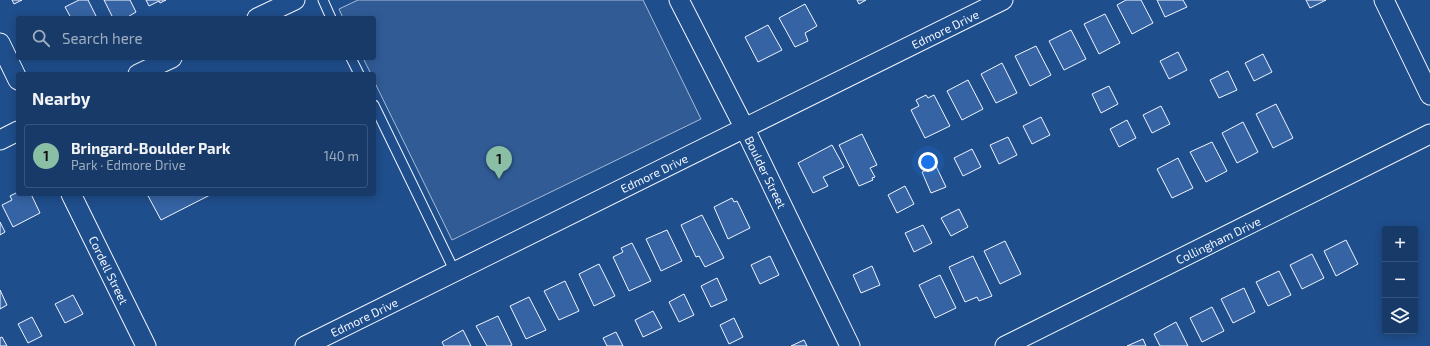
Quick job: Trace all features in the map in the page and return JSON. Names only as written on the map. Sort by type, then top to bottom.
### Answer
[{"type":"street","points":[[261,16],[295,0]]},
{"type":"street","name":"Boulder Street","points":[[679,0],[746,128],[850,346]]},
{"type":"street","name":"Edmore Drive","points":[[305,346],[1003,0]]},
{"type":"street","points":[[1384,0],[1430,95]]},
{"type":"street","points":[[0,43],[16,76]]},
{"type":"street","points":[[142,72],[168,60]]},
{"type":"street","points":[[0,140],[16,132]]},
{"type":"street","name":"Collingham Drive","points":[[1005,346],[1430,134]]},
{"type":"street","name":"Cordell Street","points":[[73,196],[146,346]]},
{"type":"lane","points":[[323,0],[331,16]]},
{"type":"lane","points":[[352,60],[358,72]]},
{"type":"lane","points":[[376,109],[455,272]]},
{"type":"shaded area","points":[[358,0],[643,0],[701,119],[452,240],[376,85],[376,72],[370,72],[364,60],[376,60],[376,16],[342,16],[339,9]]},
{"type":"building","points":[[12,0],[22,0],[14,4]]},
{"type":"building","points":[[79,0],[88,0],[96,16],[70,16],[65,7]]},
{"type":"building","points":[[104,0],[130,0],[136,12],[129,16],[112,16]]},
{"type":"building","points":[[146,0],[166,0],[160,3],[159,1],[149,6]]},
{"type":"building","points":[[857,0],[866,0],[859,4]]},
{"type":"building","points":[[1126,0],[1141,0],[1153,23],[1132,34],[1117,5]]},
{"type":"building","points":[[1157,0],[1183,0],[1187,7],[1165,17]]},
{"type":"building","points":[[1306,0],[1326,0],[1310,8]]},
{"type":"building","points":[[805,4],[817,26],[805,33],[808,41],[795,47],[779,18]]},
{"type":"building","points":[[1105,14],[1120,43],[1099,54],[1084,24]]},
{"type":"building","points":[[768,25],[782,50],[758,62],[745,37]]},
{"type":"building","points":[[1071,30],[1086,59],[1064,70],[1049,41]]},
{"type":"building","points":[[1036,46],[1051,75],[1030,86],[1015,56]]},
{"type":"building","points":[[1178,52],[1187,70],[1169,79],[1160,61]]},
{"type":"building","points":[[1263,54],[1272,72],[1254,81],[1245,63]]},
{"type":"building","points":[[1002,63],[1017,93],[996,103],[981,74]]},
{"type":"building","points":[[1228,71],[1237,90],[1219,98],[1210,80]]},
{"type":"building","points":[[968,80],[983,109],[962,120],[947,91]]},
{"type":"building","points":[[1109,86],[1118,104],[1101,113],[1092,94]]},
{"type":"building","points":[[926,95],[928,98],[934,95],[950,126],[925,138],[911,110],[919,106],[916,100]]},
{"type":"building","points":[[1276,104],[1293,138],[1273,148],[1256,114]]},
{"type":"building","points":[[1161,106],[1170,124],[1152,133],[1143,115]]},
{"type":"building","points":[[1041,117],[1050,135],[1032,144],[1023,126]]},
{"type":"building","points":[[1127,120],[1136,138],[1119,147],[1110,129]]},
{"type":"building","points":[[1243,122],[1258,152],[1237,163],[1222,133]]},
{"type":"building","points":[[862,134],[877,165],[870,168],[875,177],[872,178],[873,180],[859,186],[839,145]]},
{"type":"building","points":[[1008,137],[1017,155],[999,164],[990,145]]},
{"type":"building","points":[[1212,142],[1227,171],[1206,182],[1190,152]]},
{"type":"building","points":[[832,145],[844,167],[823,177],[828,186],[813,193],[798,163]]},
{"type":"building","points":[[972,149],[981,167],[963,176],[954,158]]},
{"type":"building","points":[[1178,158],[1193,188],[1172,198],[1157,169]]},
{"type":"building","points":[[936,166],[946,187],[931,193],[922,172]]},
{"type":"building","points":[[905,186],[914,204],[897,213],[888,195]]},
{"type":"building","points":[[16,193],[16,196],[32,196],[40,213],[13,227],[2,205],[12,200],[10,196]]},
{"type":"building","points":[[148,196],[208,196],[161,220]]},
{"type":"building","points":[[732,198],[734,202],[737,201],[750,228],[728,239],[714,207]]},
{"type":"building","points":[[959,209],[968,227],[951,236],[941,218]]},
{"type":"building","points":[[702,215],[724,258],[705,267],[699,256],[696,257],[681,225]]},
{"type":"building","points":[[0,222],[5,232],[0,235]]},
{"type":"building","points":[[923,225],[932,243],[914,252],[905,233]]},
{"type":"building","points":[[667,230],[682,261],[661,271],[646,239]]},
{"type":"building","points":[[1346,240],[1358,264],[1336,276],[1324,251]]},
{"type":"building","points":[[1005,241],[1021,274],[1000,284],[984,251]]},
{"type":"building","points":[[632,243],[651,281],[629,291],[613,257],[623,252],[621,248]]},
{"type":"building","points":[[1312,254],[1324,278],[1302,289],[1290,265]]},
{"type":"building","points":[[770,256],[779,275],[760,284],[751,265]]},
{"type":"building","points":[[973,256],[992,296],[979,301],[977,297],[965,302],[949,267]]},
{"type":"building","points":[[599,264],[615,296],[594,306],[579,274]]},
{"type":"building","points":[[872,266],[880,285],[861,293],[853,275]]},
{"type":"building","points":[[1279,271],[1291,295],[1268,306],[1256,282]]},
{"type":"building","points":[[940,275],[956,308],[935,318],[919,285]]},
{"type":"building","points":[[717,278],[727,300],[711,307],[701,286]]},
{"type":"building","points":[[565,281],[579,311],[559,320],[544,291]]},
{"type":"building","points":[[1244,288],[1255,312],[1233,323],[1221,299]]},
{"type":"building","points":[[0,290],[7,305],[0,309]]},
{"type":"building","points":[[684,294],[694,315],[679,322],[669,302]]},
{"type":"building","points":[[73,295],[83,314],[65,323],[55,304]]},
{"type":"building","points":[[529,297],[546,330],[526,339],[510,306]]},
{"type":"building","points":[[1212,307],[1224,331],[1202,342],[1190,318]]},
{"type":"building","points":[[653,311],[662,328],[643,337],[635,320]]},
{"type":"building","points":[[498,316],[512,345],[510,346],[487,346],[476,326]]},
{"type":"building","points":[[32,317],[42,336],[28,343],[18,324]]},
{"type":"building","points":[[734,318],[743,337],[729,344],[720,325]]},
{"type":"building","points":[[1176,322],[1188,346],[1160,346],[1154,334]]},
{"type":"building","points":[[463,330],[471,346],[444,346],[442,342]]},
{"type":"building","points":[[616,332],[623,346],[607,346],[603,338]]},
{"type":"building","points":[[2,337],[7,346],[0,346],[0,338]]},
{"type":"building","points":[[1143,339],[1146,346],[1127,346]]},
{"type":"building","points":[[804,340],[807,346],[791,346]]},
{"type":"place","name":"Bringard-Boulder Park","points":[[499,179]]}]
